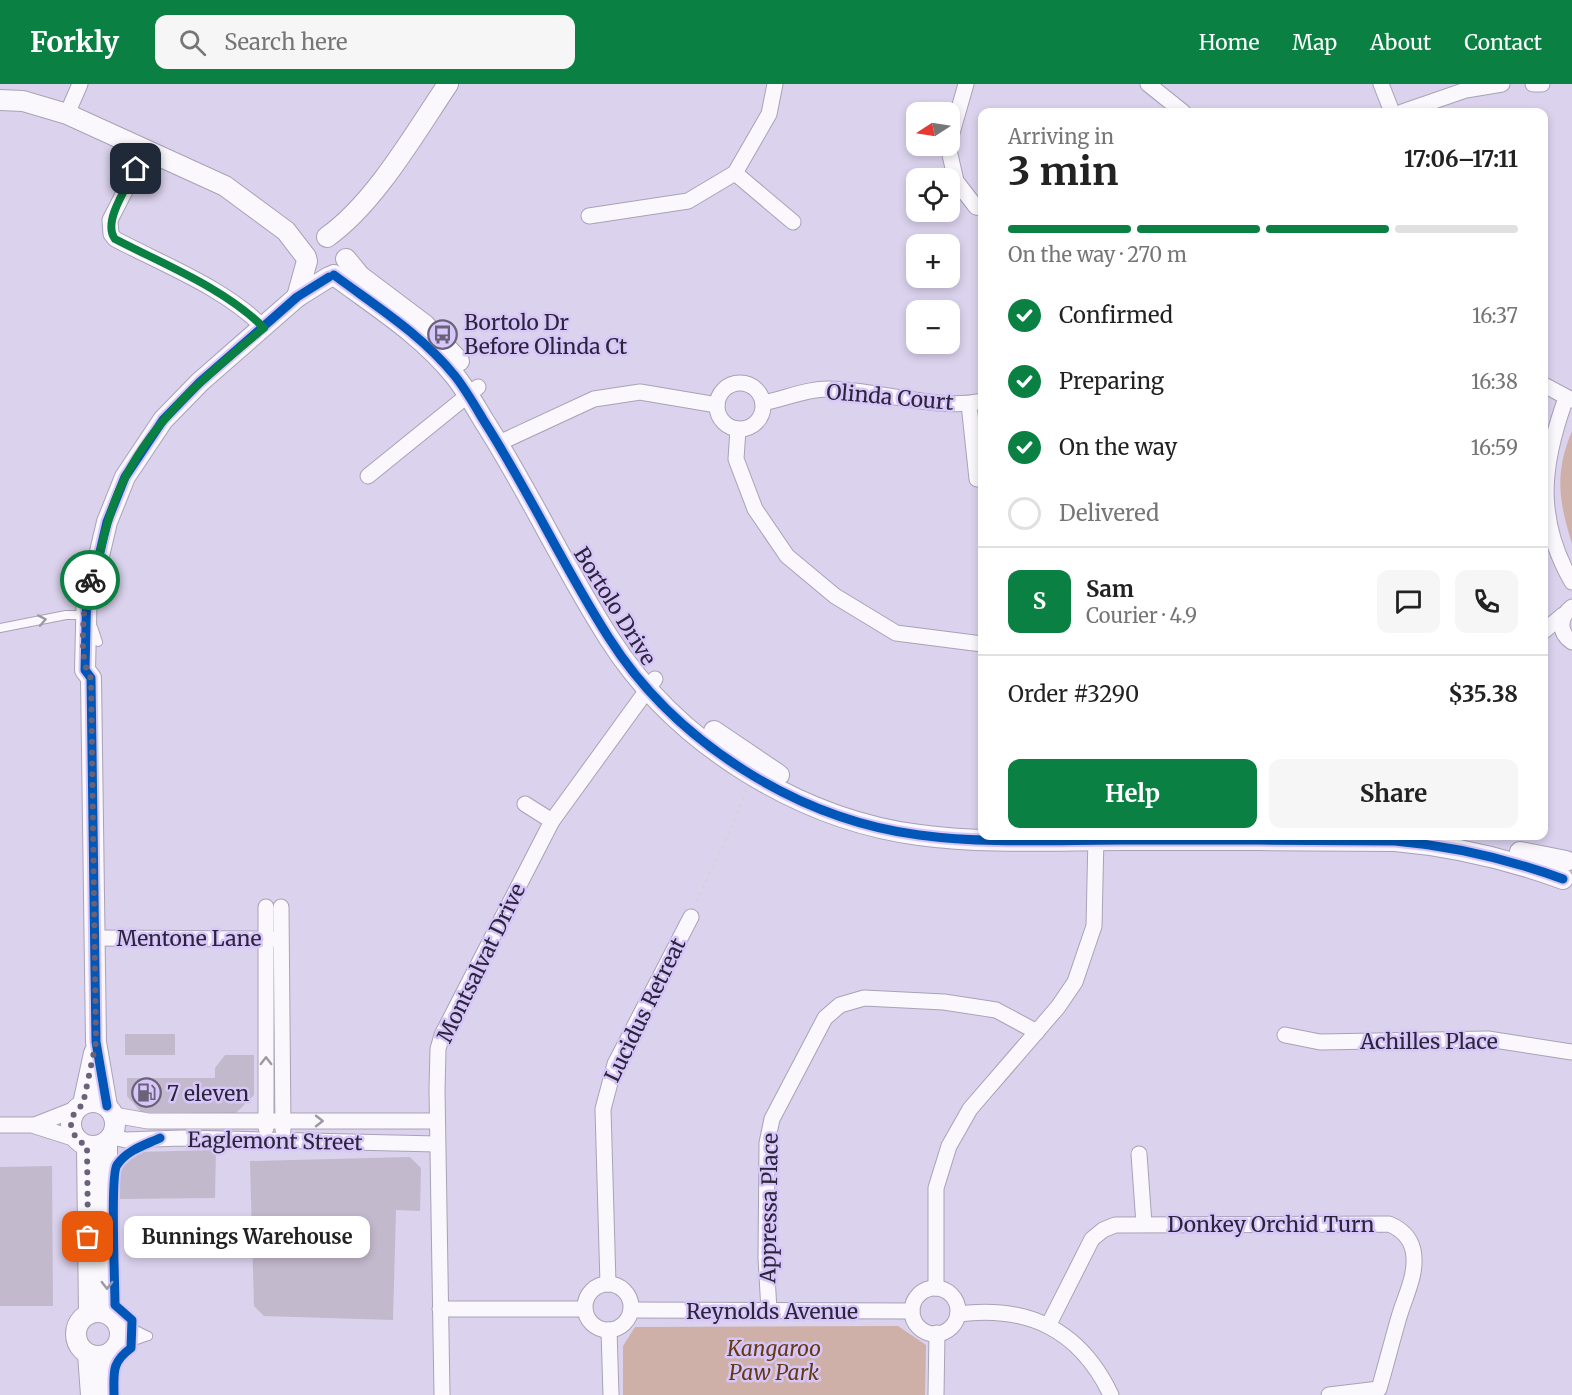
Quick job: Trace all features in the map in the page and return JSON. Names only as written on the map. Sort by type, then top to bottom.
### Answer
[{"type":"street","points":[[67,114],[80,84]]},
{"type":"street","points":[[297,297],[310,245],[352,218],[408,145],[448,84]]},
{"type":"street","points":[[588,216],[688,201],[735,173],[769,114],[775,84]]},
{"type":"street","points":[[960,105],[966,84]]},
{"type":"street","points":[[1148,84],[1178,108]]},
{"type":"street","points":[[1381,84],[1390,108]]},
{"type":"street","points":[[1414,108],[1466,90],[1502,84]]},
{"type":"street","points":[[1533,84],[1542,84]]},
{"type":"street","points":[[0,100],[23,101],[67,114],[225,186],[286,231],[317,274],[338,265]]},
{"type":"street","points":[[146,150],[110,220],[111,234],[115,239],[218,293],[247,312],[264,328]]},
{"type":"street","points":[[950,156],[956,181],[978,207]]},
{"type":"street","points":[[735,173],[793,222]]},
{"type":"street","points":[[96,1141],[115,1130],[96,1042],[91,678],[85,670],[84,615],[87,583],[95,573],[107,522],[125,477],[149,439],[163,420],[200,382],[297,297],[338,265],[352,218]]},
{"type":"street","points":[[286,231],[337,241],[338,265]]},
{"type":"street","name":"Bortolo Drive","points":[[338,265],[360,276],[425,325],[464,366],[473,391],[651,683],[678,718],[741,768],[798,799],[853,820],[900,832],[949,838],[978,838]]},
{"type":"street","points":[[734,383],[746,383],[756,389],[763,403],[760,418],[754,424],[738,429],[730,427],[720,418],[717,405],[724,389],[734,383]]},
{"type":"street","points":[[1548,387],[1569,399],[1557,423],[1548,464]]},
{"type":"street","name":"Olinda Court","points":[[763,403],[828,388],[976,403]]},
{"type":"street","points":[[369,476],[473,391]]},
{"type":"street","points":[[505,441],[594,399],[640,392],[717,405]]},
{"type":"street","points":[[976,403],[977,479]]},
{"type":"street","points":[[738,429],[736,459],[755,509],[787,556],[835,596],[896,633],[978,643]]},
{"type":"street","points":[[1548,514],[1569,577],[1568,611],[1562,629],[1569,640]]},
{"type":"street","points":[[91,678],[98,670],[100,586],[95,573]]},
{"type":"street","points":[[1548,629],[1568,611]]},
{"type":"street","points":[[1548,634],[1569,640]]},
{"type":"street","name":"Bortolo Drive","points":[[651,683],[725,740],[770,770],[804,788],[851,806],[894,818],[952,826],[978,826]]},
{"type":"street","name":"Montsalvat Drive","points":[[442,1395],[437,1068],[442,1035],[552,821],[651,683]]},
{"type":"street","points":[[525,804],[552,821]]},
{"type":"street","points":[[936,1288],[936,1188],[949,1146],[970,1109],[1037,1032],[1075,982],[1090,944],[1096,902],[1096,840]]},
{"type":"street","name":"Bortolo Drive","points":[[1273,840],[1430,844],[1528,866],[1568,871]]},
{"type":"street","name":"Bortolo Drive","points":[[1475,840],[1568,871]]},
{"type":"street","points":[[267,1140],[274,907]]},
{"type":"street","name":"Lucidus Retreat","points":[[608,1284],[603,1109],[607,1088],[615,1064],[691,917]]},
{"type":"street","name":"Mentone Lane","points":[[96,938],[274,939]]},
{"type":"street","points":[[274,939],[283,1142]]},
{"type":"street","name":"Appressa Place","points":[[769,1311],[766,1258],[769,1135],[772,1119],[825,1018],[840,1005],[864,998],[944,1002],[996,1010],[1037,1032]]},
{"type":"street","name":"Achilles Place","points":[[1285,1035],[1320,1042],[1488,1039],[1572,1052]]},
{"type":"street","points":[[96,1042],[80,1106],[71,1125],[96,1141]]},
{"type":"street","points":[[0,1125],[32,1125],[95,1102],[110,1111]]},
{"type":"street","name":"Eaglemont Street","points":[[110,1111],[148,1121],[437,1121]]},
{"type":"street","name":"Eaglemont Street","points":[[32,1125],[96,1141],[267,1140],[437,1144]]},
{"type":"street","points":[[88,1314],[96,1141]]},
{"type":"street","points":[[91,1395],[104,1352],[121,1333],[107,1306],[96,1141]]},
{"type":"street","points":[[1139,1154],[1144,1224]]},
{"type":"street","name":"Donkey Orchid Turn","points":[[1049,1324],[1092,1239],[1115,1225],[1380,1223],[1400,1229],[1413,1249],[1414,1261],[1411,1282],[1379,1389],[1329,1395]]},
{"type":"street","points":[[608,1284],[622,1289],[627,1295],[631,1310],[624,1324],[609,1330],[591,1322],[585,1309],[589,1294],[594,1289],[608,1284]]},
{"type":"street","points":[[936,1288],[951,1294],[957,1303],[958,1314],[949,1330],[937,1333],[926,1332],[916,1323],[912,1311],[919,1295],[936,1288]]},
{"type":"street","points":[[440,1309],[585,1309]]},
{"type":"street","name":"Reynolds Avenue","points":[[631,1310],[912,1311]]},
{"type":"street","points":[[958,1314],[983,1311],[1014,1314],[1049,1324],[1082,1349],[1111,1395]]},
{"type":"street","points":[[104,1352],[82,1350],[76,1338],[78,1324],[88,1314],[100,1312],[113,1318]]},
{"type":"street","points":[[609,1330],[611,1395]]},
{"type":"street","points":[[936,1395],[937,1333]]},
{"type":"street","points":[[104,1352],[104,1395]]},
{"type":"lane","points":[[0,628],[66,615],[84,615],[94,628],[98,642]]},
{"type":"lane","points":[[104,1352],[148,1335],[113,1318]]},
{"type":"path","points":[[691,917],[698,896],[732,827],[748,787]]},
{"type":"green space","points":[[1572,431],[1572,544],[1560,488],[1566,446]]},
{"type":"green space","name":"Kangaroo Paw Park","points":[[898,1326],[926,1345],[925,1395],[623,1395],[623,1346],[635,1327]]},
{"type":"building","points":[[125,1034],[175,1034],[175,1055],[125,1055]]},
{"type":"building","points":[[225,1055],[254,1055],[254,1095],[236,1113],[141,1112],[127,1096],[127,1078],[215,1078],[215,1068]]},
{"type":"building","points":[[216,1150],[215,1198],[119,1199],[119,1168],[137,1152]]},
{"type":"building","points":[[410,1157],[421,1168],[420,1211],[396,1210],[393,1320],[264,1316],[254,1306],[250,1161]]},
{"type":"building","points":[[52,1166],[53,1306],[0,1306],[0,1167]]},
{"type":"cycle path","points":[[334,275],[413,334],[442,361],[459,381],[516,475],[609,638],[636,676],[668,710],[704,742],[743,769],[785,793],[828,812],[873,826],[944,838],[1021,841],[1395,841],[1480,854],[1563,879]]},
{"type":"cycle path","points":[[107,1106],[96,1042],[91,678],[85,670],[87,583],[95,573],[107,522],[125,477],[163,420],[200,382],[297,297],[329,277]]},
{"type":"cycle path","points":[[114,1395],[115,1368],[120,1358],[131,1348],[132,1320],[115,1305],[113,1208],[115,1173],[117,1165],[126,1155],[160,1138]]},
{"type":"way so far","points":[[88,1237],[87,1146],[76,1139],[72,1131],[71,1119],[83,1104],[96,1042],[91,678],[85,670],[84,615],[87,583],[90,580]]},
{"type":"place","name":"Bortolo Dr Before Olinda Ct","points":[[443,334]]},
{"type":"place","name":"7 eleven","points":[[146,1093]]},
{"type":"place","name":"Bunnings Warehouse","points":[[88,1237]]},
{"type":"route","points":[[90,580],[95,573],[107,522],[125,477],[149,439],[180,401],[264,328],[247,312],[218,293],[115,239],[109,227],[110,220],[136,169]]}]
